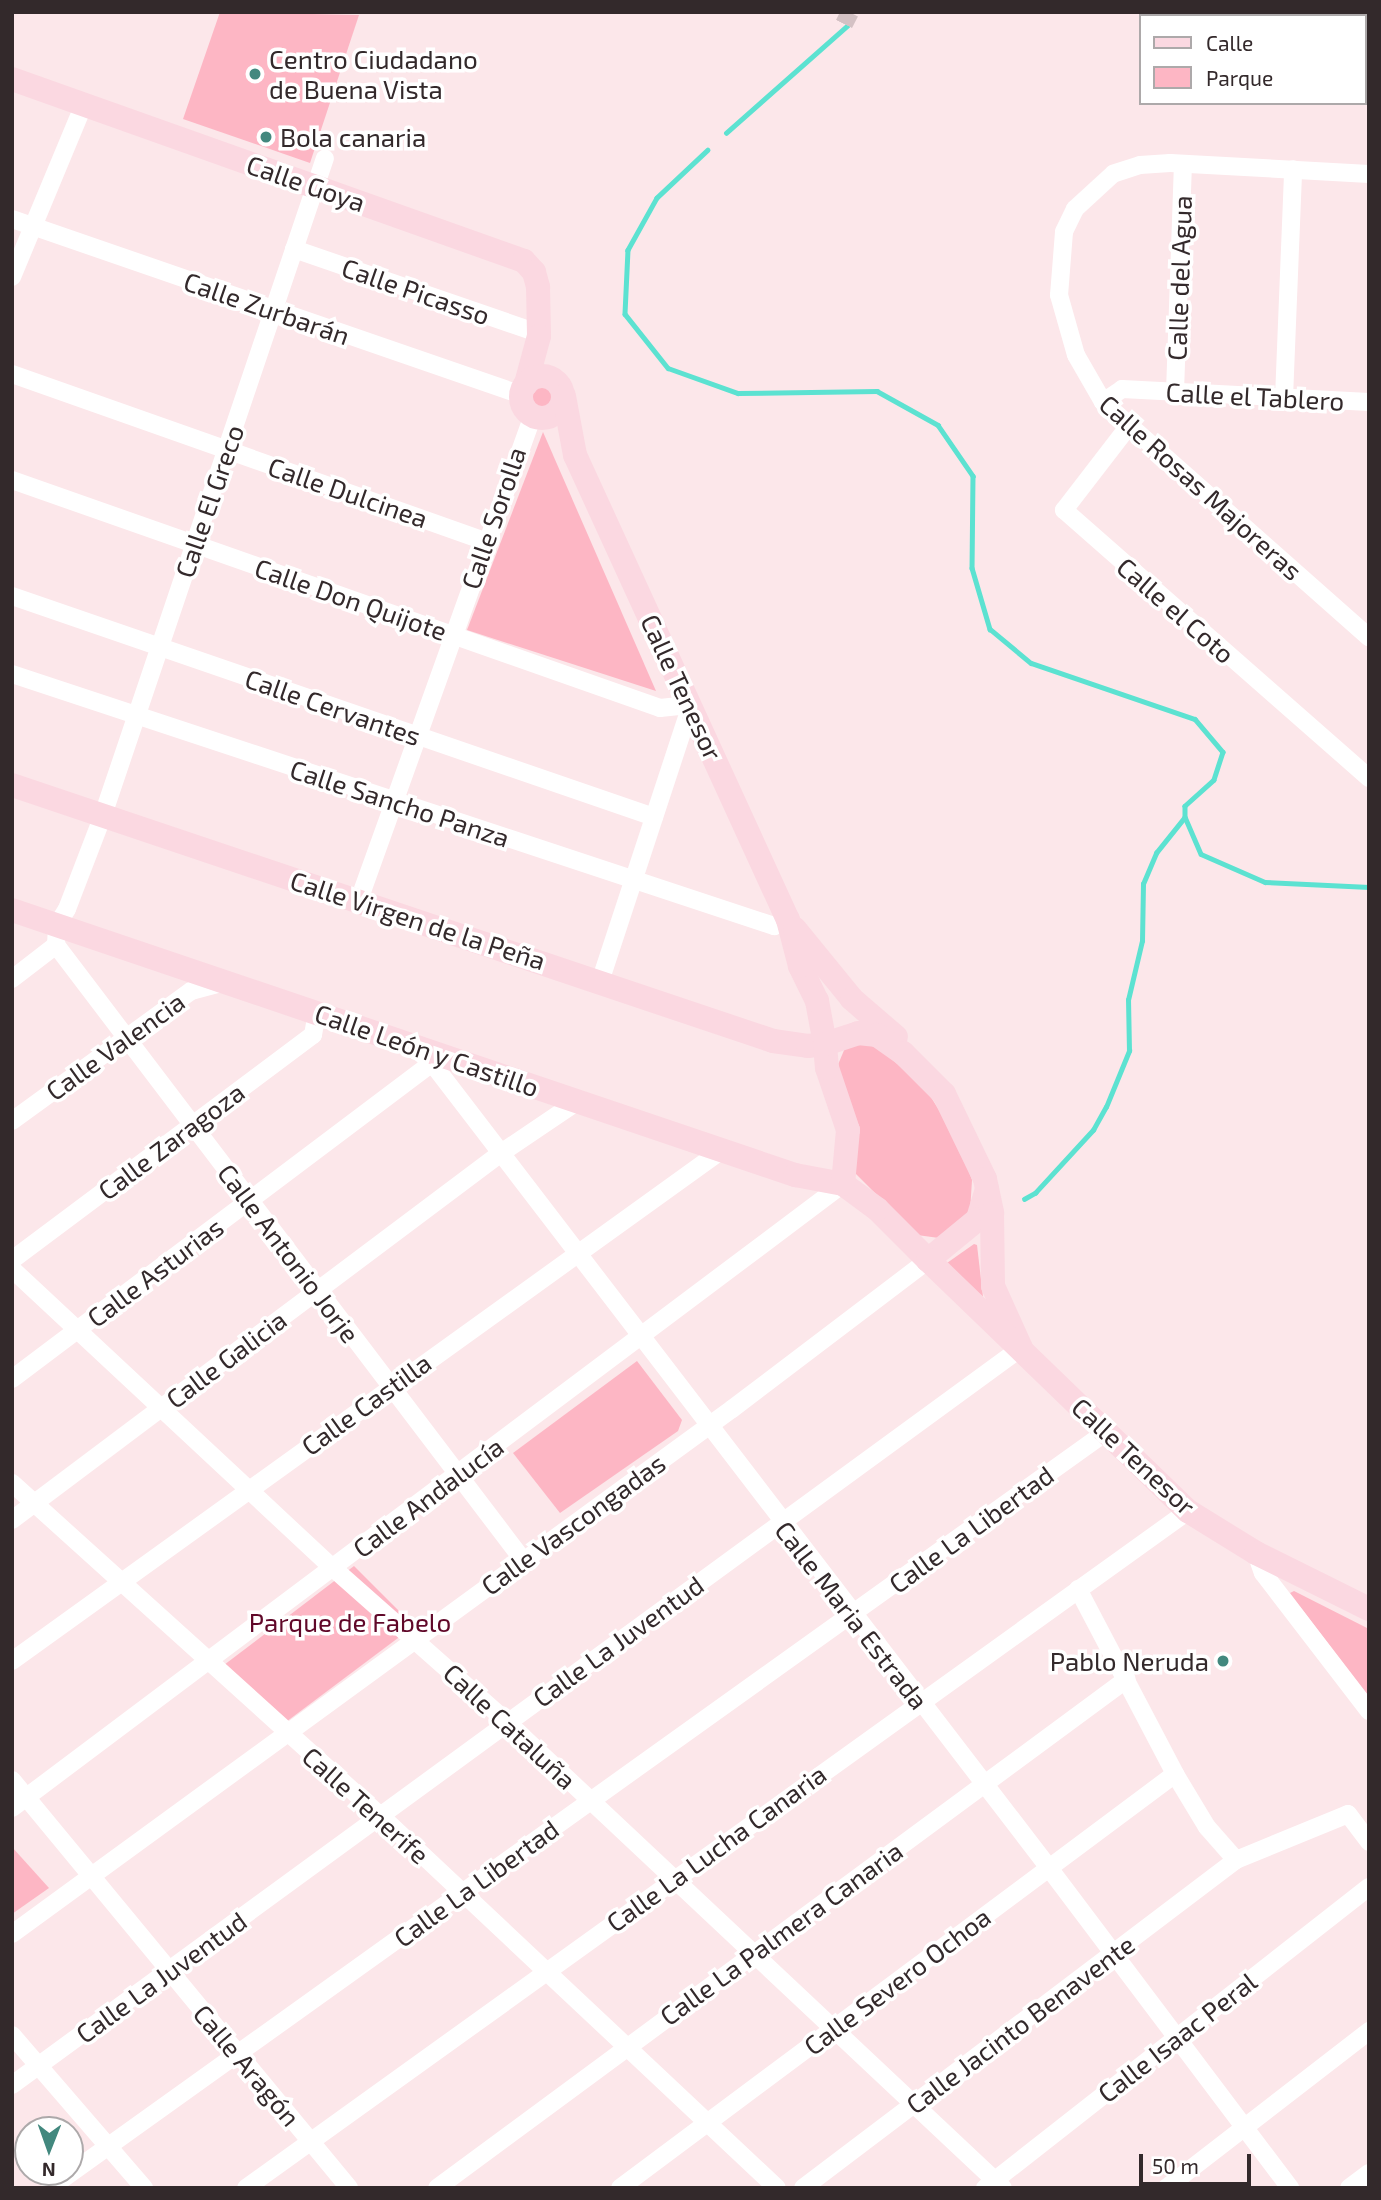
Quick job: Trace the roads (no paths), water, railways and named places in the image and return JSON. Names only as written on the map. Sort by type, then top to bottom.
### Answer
[{"type":"street","name":"Calle Goya","points":[[12,79],[524,261],[536,278],[538,334],[530,403]]},
{"type":"street","points":[[12,277],[85,104]]},
{"type":"street","name":"Calle El Greco","points":[[56,935],[103,815],[325,159]]},
{"type":"street","name":"Calle Rosas Majoreras","points":[[1369,174],[1183,163],[1140,166],[1113,174],[1075,209],[1064,232],[1059,284],[1064,322],[1091,387],[1103,402],[1128,427],[1369,637]]},
{"type":"street","name":"Calle del Agua","points":[[1175,392],[1183,163]]},
{"type":"street","points":[[1284,398],[1293,169]]},
{"type":"street","name":"Calle Zurbarán","points":[[12,219],[530,403]]},
{"type":"street","name":"Calle Picasso","points":[[294,249],[538,334]]},
{"type":"street","name":"Calle Goya","points":[[538,334],[561,390]]},
{"type":"street","name":"Calle Dulcinea","points":[[12,374],[485,541]]},
{"type":"street","points":[[541,376],[561,390],[555,413],[530,403],[541,376]]},
{"type":"street","name":"Calle el Tablero","points":[[1103,402],[1122,389],[1369,402]]},
{"type":"street","name":"Calle Tenesor","points":[[561,390],[575,455],[788,920],[800,966],[817,1001],[827,1068],[848,1130],[844,1184],[877,1209],[1188,1511],[1256,1553],[1369,1609]]},
{"type":"street","name":"Calle Tenesor","points":[[530,403],[575,455]]},
{"type":"street","name":"Calle Sorolla","points":[[359,901],[453,635],[530,403]]},
{"type":"street","name":"Calle el Coto","points":[[1128,427],[1064,510],[1369,778]]},
{"type":"street","name":"Calle Don Quijote","points":[[12,480],[660,708],[691,705]]},
{"type":"street","name":"Calle Cervantes","points":[[12,596],[654,817]]},
{"type":"street","name":"Calle Sancho Panza","points":[[12,674],[774,926],[788,920]]},
{"type":"street","points":[[600,981],[691,705]]},
{"type":"street","name":"Calle Virgen de la Peña","points":[[12,785],[787,1043],[825,1044],[858,1033],[877,1035],[936,1084]]},
{"type":"street","name":"Calle León y Castillo","points":[[12,910],[56,935],[223,982],[795,1175],[844,1184]]},
{"type":"street","name":"Calle Tenesor","points":[[788,920],[852,999],[909,1047],[965,1130],[987,1189],[992,1213],[993,1286],[1021,1348]]},
{"type":"street","points":[[12,979],[56,935]]},
{"type":"street","name":"Calle Antonio Jorje","points":[[56,935],[127,1039],[523,1560]]},
{"type":"street","points":[[787,1043],[802,1040],[811,1028],[800,966]]},
{"type":"street","name":"Calle Valencia","points":[[12,1121],[191,991],[223,982]]},
{"type":"street","name":"Calle Zaragoza","points":[[12,1260],[313,1035],[317,1013]]},
{"type":"street","name":"Calle Maria Estrada","points":[[411,1045],[432,1063],[639,1339],[1049,1868],[1290,2188]]},
{"type":"street","name":"Calle Asturias","points":[[12,1379],[432,1063]]},
{"type":"street","name":"Calle Galicia","points":[[12,1520],[501,1153],[578,1101]]},
{"type":"street","name":"Calle Castilla","points":[[12,1661],[575,1252],[722,1150]]},
{"type":"street","points":[[795,1175],[812,1191],[814,1208]]},
{"type":"street","name":"Calle Andalucía","points":[[20,1803],[844,1184]]},
{"type":"street","points":[[928,1261],[978,1219],[987,1189]]},
{"type":"street","name":"Calle Vascongadas","points":[[12,1934],[416,1640],[928,1261]]},
{"type":"street","name":"Calle Cataluña","points":[[12,1269],[333,1568],[506,1721],[914,2104],[994,2185]]},
{"type":"street","name":"Calle La Juventud","points":[[12,2085],[381,1816],[506,1721],[1021,1348]]},
{"type":"street","name":"Calle La Libertad","points":[[50,2188],[1106,1432]]},
{"type":"street","name":"Calle Tenerife","points":[[12,1483],[207,1663],[381,1816],[777,2188]]},
{"type":"street","name":"Calle La Lucha Canaria","points":[[246,2188],[673,1878],[1188,1511]]},
{"type":"street","points":[[1256,1553],[1263,1573],[1369,1711]]},
{"type":"street","points":[[1078,1589],[1175,1774],[1207,1827],[1236,1860]]},
{"type":"street","name":"Calle La Palmera Canaria","points":[[437,2188],[1127,1679]]},
{"type":"street","name":"Calle Severo Ochoa","points":[[620,2188],[706,2121],[1175,1774]]},
{"type":"street","name":"Calle Aragón","points":[[12,1780],[20,1803],[92,1876],[349,2188]]},
{"type":"street","name":"Calle Jacinto Benavente","points":[[803,2188],[1236,1860],[1348,1814],[1369,1842]]},
{"type":"street","name":"Calle Isaac Peral","points":[[994,2185],[1369,1887]]},
{"type":"street","points":[[1167,2188],[1369,2031]]},
{"type":"street","points":[[12,2035],[144,2188]]},
{"type":"street","points":[[1349,2188],[1369,2172]]},
{"type":"waterway","points":[[726,133],[849,24]]},
{"type":"waterway","points":[[708,150],[657,198],[628,250],[625,314],[668,368],[738,393],[877,391],[938,425],[973,476],[972,568],[990,629],[1031,663],[1195,719],[1223,752],[1214,780],[1185,806],[1185,817],[1201,854],[1265,882],[1369,887]]},
{"type":"waterway","points":[[1024,1199],[1035,1193],[1093,1130],[1106,1107],[1129,1051],[1128,1000],[1142,941],[1143,884],[1156,853],[1184,818]]},
{"type":"tunnel","points":[[844,24],[850,12]]},
{"type":"place","name":"Centro Ciudadano de Buena Vista","points":[[255,74]]},
{"type":"place","name":"Bola canaria","points":[[266,137]]},
{"type":"place","name":"Pablo Neruda","points":[[1223,1661]]},
{"type":"park label","name":"Parque de Fabelo","points":[[350,1622]]}]
